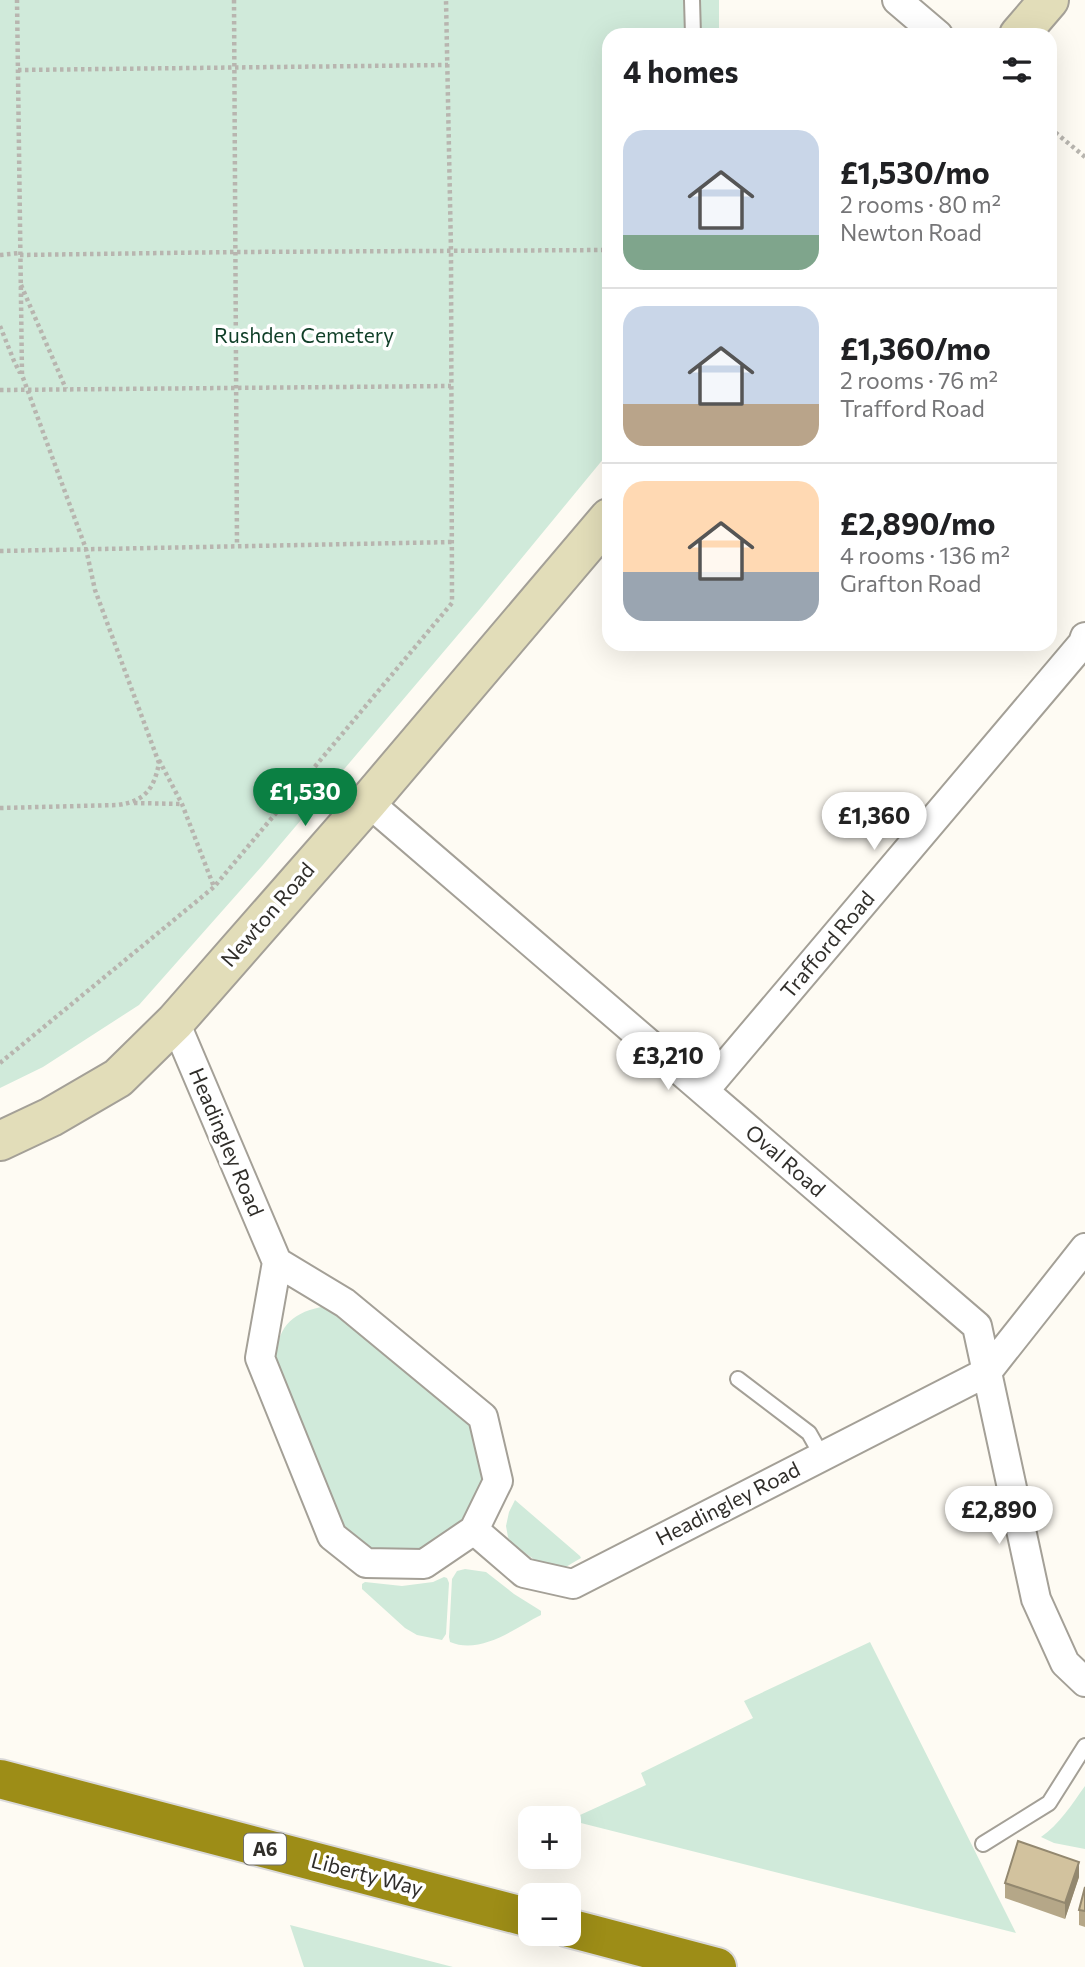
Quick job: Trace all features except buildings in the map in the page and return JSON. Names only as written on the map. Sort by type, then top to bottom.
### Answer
[{"type":"highway","name":"Liberty Way","points":[[0,1779],[518,1915]]},
{"type":"highway","points":[[581,1931],[718,1967]]},
{"type":"street","points":[[897,0],[930,28]]},
{"type":"street","points":[[1025,28],[1049,0]]},
{"type":"street","name":"Newton Road","points":[[0,1141],[51,1117],[118,1078],[175,1022],[368,802],[602,526]]},
{"type":"street","name":"Trafford Road","points":[[704,1091],[1074,654],[1085,637]]},
{"type":"street","name":"Oval Road","points":[[368,802],[976,1326],[1036,1599],[1065,1663],[1085,1682]]},
{"type":"street","name":"Headingley Road","points":[[175,1022],[277,1262]]},
{"type":"street","points":[[987,1371],[1085,1248]]},
{"type":"street","points":[[277,1262],[345,1303],[483,1417],[498,1481],[474,1530],[424,1564],[366,1563],[332,1536],[260,1358],[277,1262]]},
{"type":"street","name":"Headingley Road","points":[[474,1530],[524,1573],[573,1584],[987,1371]]},
{"type":"lane","points":[[692,0],[693,28]]},
{"type":"lane","points":[[738,1378],[809,1433],[822,1456]]},
{"type":"lane","points":[[984,1844],[1049,1803],[1085,1746]]},
{"type":"path","points":[[17,0],[22,375]]},
{"type":"path","points":[[234,0],[237,546]]},
{"type":"path","points":[[0,1063],[214,887],[452,603],[451,251],[446,0]]},
{"type":"path","points":[[18,70],[448,65]]},
{"type":"path","points":[[1057,134],[1085,157]]},
{"type":"path","points":[[0,255],[602,250]]},
{"type":"path","points":[[19,281],[66,389]]},
{"type":"path","points":[[0,326],[22,375],[86,549],[95,590],[158,757],[182,804],[214,887]]},
{"type":"path","points":[[0,390],[451,386]]},
{"type":"path","points":[[0,551],[453,542]]},
{"type":"path","points":[[134,803],[152,786],[158,757]]},
{"type":"path","points":[[0,808],[182,804]]},
{"type":"green space","name":"Rushden Cemetery","points":[[0,0],[719,0],[719,28],[602,28],[602,461],[262,866],[139,1005],[43,1067],[0,1088]]},
{"type":"green space","points":[[321,1307],[334,1309],[469,1418],[487,1473],[466,1522],[427,1552],[365,1550],[347,1538],[274,1360],[282,1331],[287,1324],[300,1314]]},
{"type":"green space","points":[[515,1500],[581,1558],[564,1568],[548,1569],[512,1544],[506,1526]]},
{"type":"green space","points":[[465,1569],[486,1572],[541,1611],[541,1615],[486,1643],[462,1645],[450,1642],[452,1579],[457,1571]]},
{"type":"green space","points":[[444,1577],[449,1583],[446,1634],[442,1640],[417,1635],[405,1628],[362,1589],[365,1582],[402,1586],[433,1582]]},
{"type":"green space","points":[[870,1642],[1016,1933],[581,1823],[581,1815],[646,1785],[641,1773],[753,1718],[744,1701]]},
{"type":"green space","points":[[1085,1786],[1085,1849],[1054,1843],[1041,1837],[1059,1820]]},
{"type":"green space","points":[[290,1925],[453,1967],[304,1967]]}]
